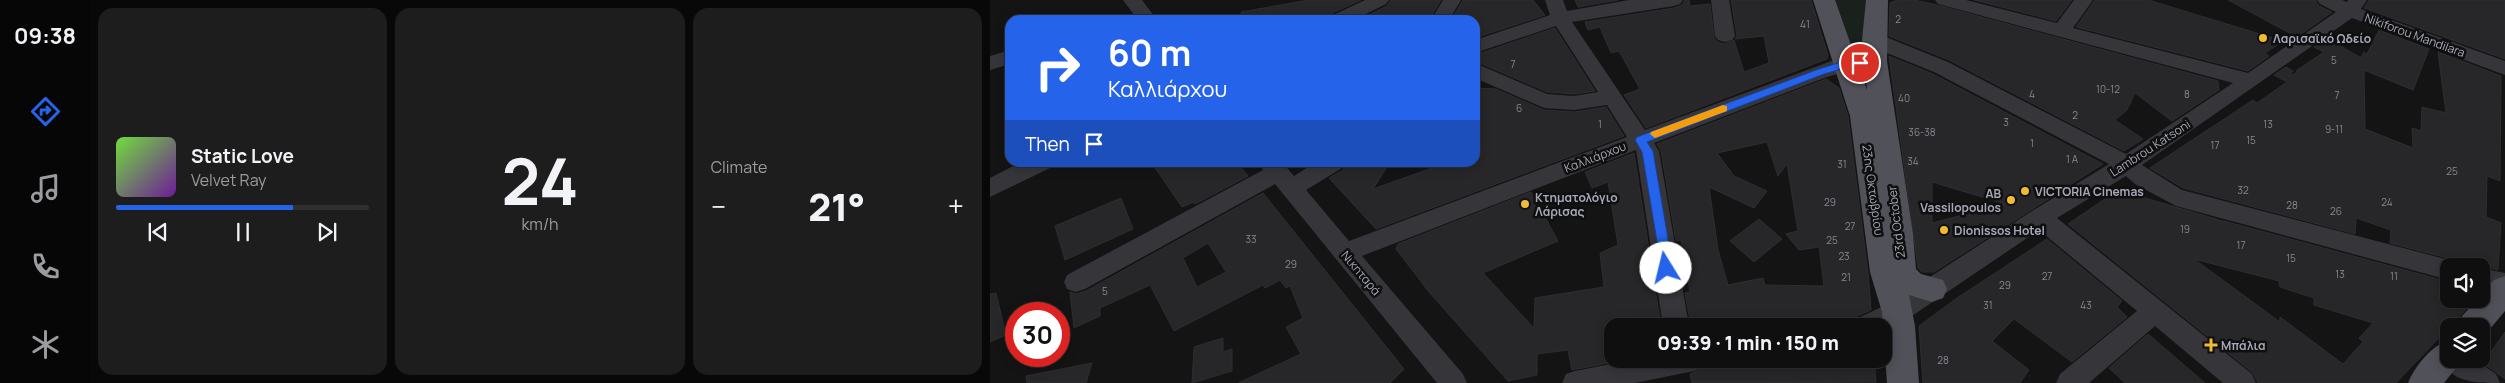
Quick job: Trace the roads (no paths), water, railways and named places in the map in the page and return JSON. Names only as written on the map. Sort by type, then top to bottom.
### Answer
[{"type":"main road","name":"23ης Οκτωβρίου","points":[[1824,0],[1863,116],[1885,272],[1898,293],[1903,383]]},
{"type":"main road","name":"23rd October","points":[[1877,0],[1874,51],[1899,234],[1898,293]]},
{"type":"main road","points":[[1898,293],[1912,284],[1932,289]]},
{"type":"main road","points":[[2480,318],[2505,288]]},
{"type":"main road","points":[[2424,383],[2440,366]]},
{"type":"street","points":[[1132,0],[1141,15]]},
{"type":"street","points":[[1348,15],[1380,0]]},
{"type":"street","points":[[1443,15],[1452,0]]},
{"type":"street","points":[[1480,45],[1557,9],[1674,0]]},
{"type":"street","points":[[1720,0],[1725,36]]},
{"type":"street","points":[[1944,0],[2252,81]]},
{"type":"street","points":[[2061,31],[2084,0]]},
{"type":"street","name":"Nikiforou Mandilara","points":[[2326,0],[2354,6],[2505,68]]},
{"type":"street","name":"Lambrou Katsoni","points":[[1932,289],[2040,217],[2127,164],[2252,81],[2354,6]]},
{"type":"street","points":[[1557,9],[1610,97],[1648,151],[1675,318]]},
{"type":"street","points":[[1874,51],[1941,67],[2127,164],[2160,189],[2191,202],[2440,268]]},
{"type":"street","name":"Καλλιάρχου","points":[[1344,253],[1874,51]]},
{"type":"street","points":[[990,63],[1005,58]]},
{"type":"street","points":[[1480,72],[1544,101],[1574,103],[1610,97]]},
{"type":"street","points":[[990,188],[1032,167]]},
{"type":"street","points":[[1076,282],[1279,175],[1313,167]]},
{"type":"street","name":"Νικηταρά","points":[[1279,175],[1454,383]]},
{"type":"street","points":[[2040,217],[2243,383]]},
{"type":"street","points":[[2490,280],[2505,283]]},
{"type":"street","points":[[1875,318],[1898,293]]},
{"type":"street","points":[[2069,383],[2155,311]]},
{"type":"street","points":[[1575,383],[1644,368]]},
{"type":"street","points":[[2466,368],[2487,383]]},
{"type":"place","name":"Λαρισαϊκό Ωδείο","points":[[2263,38]]},
{"type":"place","name":"VICTORIA Cinemas","points":[[2025,191]]},
{"type":"place","name":"AB Vassilopoulos","points":[[2011,200]]},
{"type":"place","name":"Κτηματολόγιο Λάρισας","points":[[1525,204]]},
{"type":"place","name":"Dionissos Hotel","points":[[1944,230]]},
{"type":"place","name":"Μπάλια","points":[[2211,345]]}]
